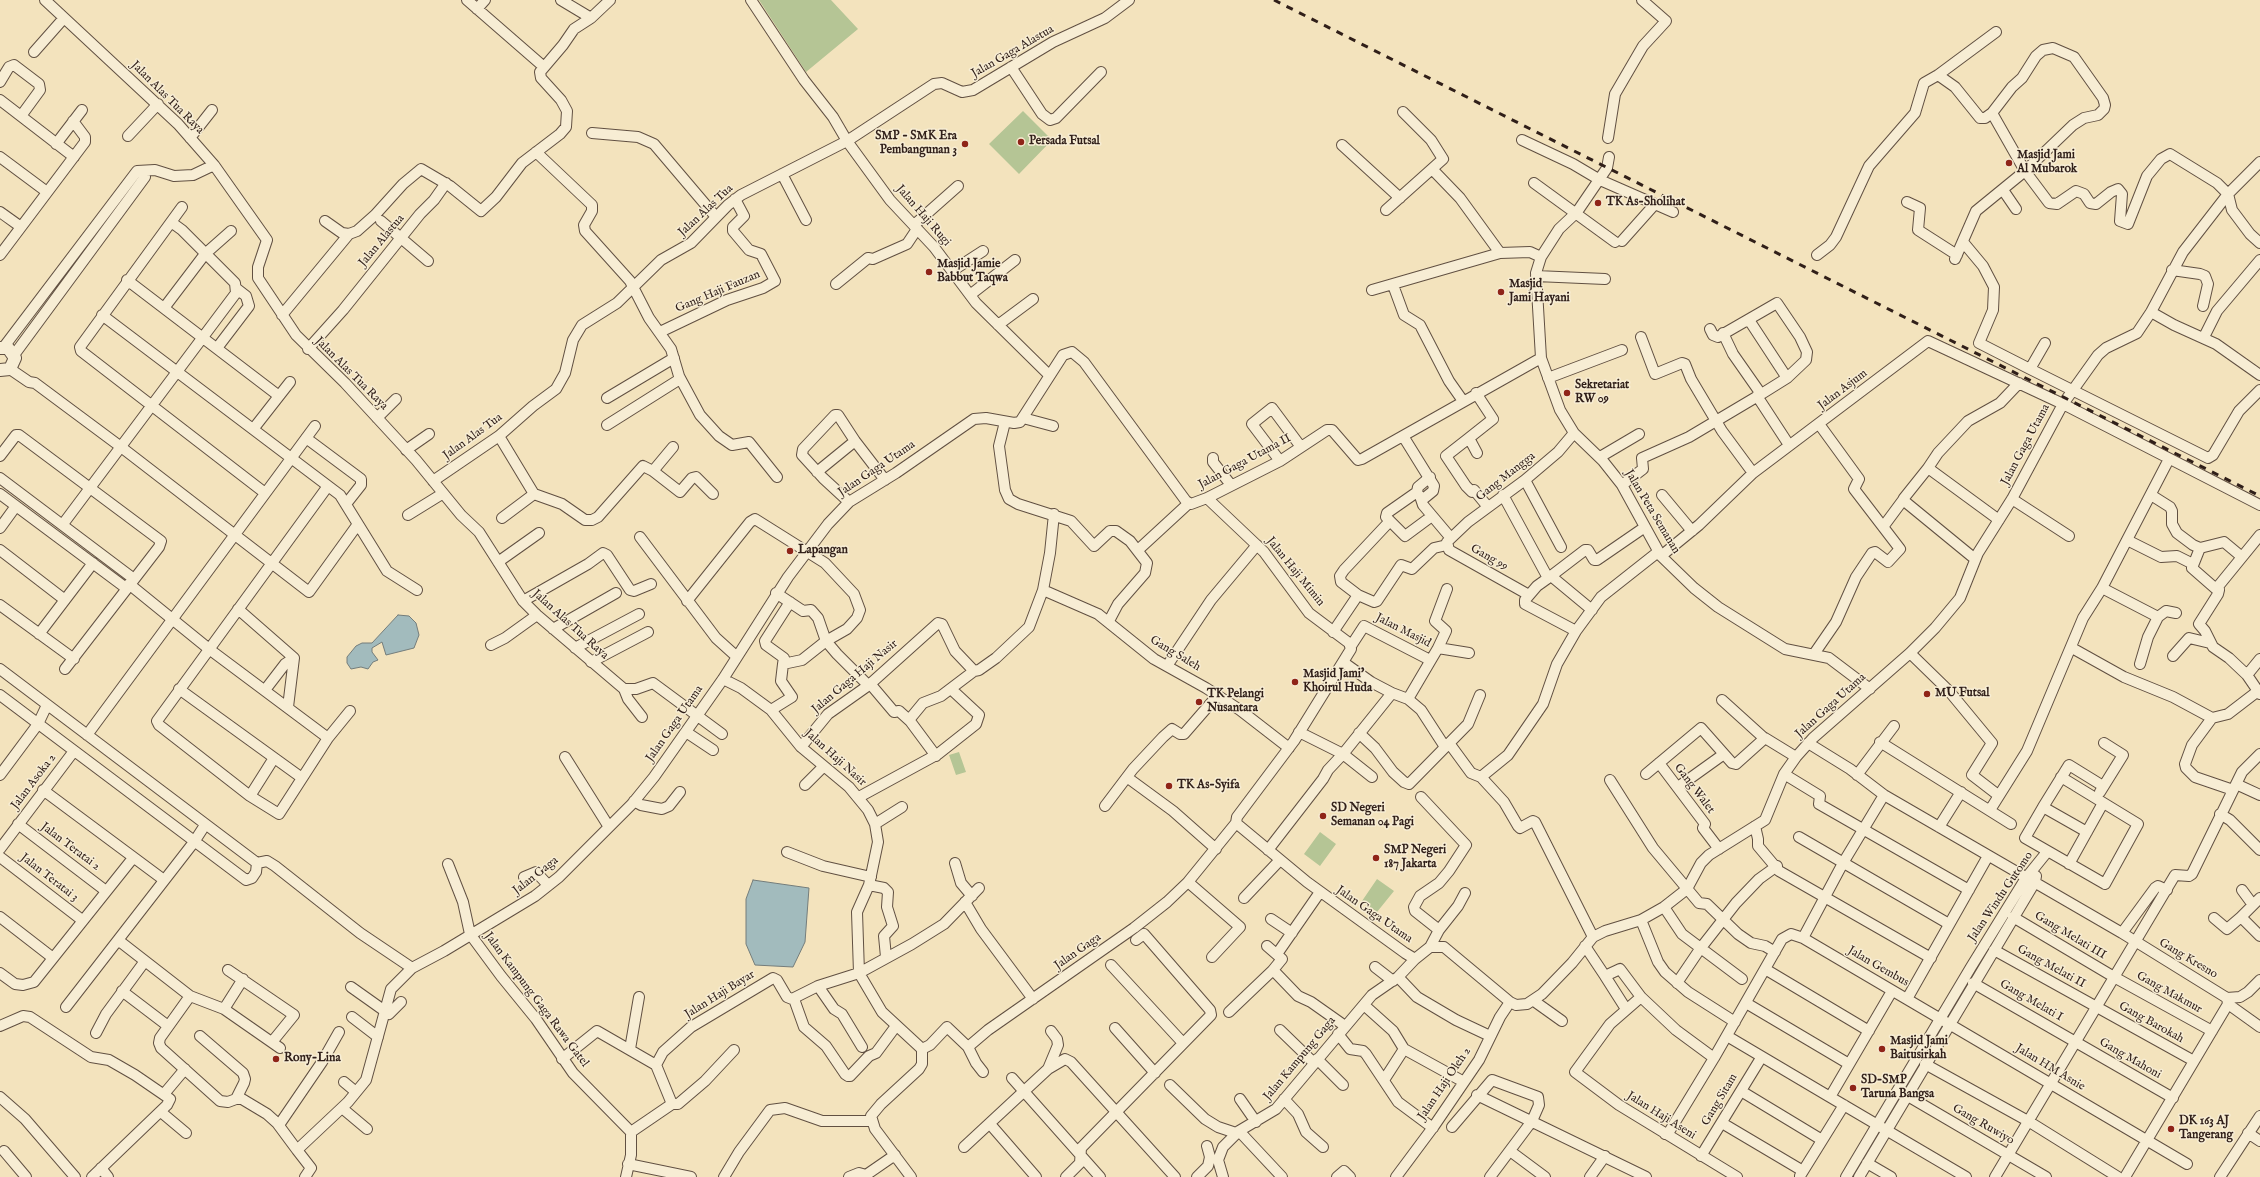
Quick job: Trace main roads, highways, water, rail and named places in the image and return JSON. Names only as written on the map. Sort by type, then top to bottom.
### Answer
[{"type":"water","points":[[398,615],[409,616],[416,623],[419,635],[414,648],[386,655],[382,642],[372,648],[372,652],[378,660],[373,662],[368,669],[361,667],[351,669],[347,663],[347,657],[356,646],[362,643],[372,643]]},
{"type":"water","points":[[753,880],[809,888],[805,942],[793,967],[755,965],[746,944],[746,899]]},
{"type":"railway","points":[[1274,0],[2260,496]]},
{"type":"place","name":"Persada Futsal","points":[[1021,142]]},
{"type":"place","name":"SMP - SMK Era Pembangunan 3","points":[[965,144]]},
{"type":"place","name":"Masjid Jami Al Mubarok","points":[[2009,163]]},
{"type":"place","name":"TK As-Sholihat","points":[[1598,203]]},
{"type":"place","name":"Masjid Jamie Babbut Taqwa","points":[[929,272]]},
{"type":"place","name":"Masjid Jami Hayani","points":[[1501,292]]},
{"type":"place","name":"Sekretariat RW 09","points":[[1567,393]]},
{"type":"place","name":"Lapangan","points":[[790,551]]},
{"type":"place","name":"Masjid Jami' Khoirul Huda","points":[[1295,682]]},
{"type":"place","name":"MU Futsal","points":[[1927,694]]},
{"type":"place","name":"TK Pelangi Nusantara","points":[[1199,702]]},
{"type":"place","name":"TK As-Syifa","points":[[1169,786]]},
{"type":"place","name":"SD Negeri Semanan 04 Pagi","points":[[1323,816]]},
{"type":"place","name":"SMP Negeri 187 Jakarta","points":[[1376,858]]},
{"type":"place","name":"Masjid Jami Baitusirkah","points":[[1882,1049]]},
{"type":"place","name":"Rony-Lina","points":[[276,1059]]},
{"type":"place","name":"SD-SMP Taruna Bangsa","points":[[1853,1088]]},
{"type":"place","name":"DK 163 AJ Tangerang","points":[[2171,1129]]}]
